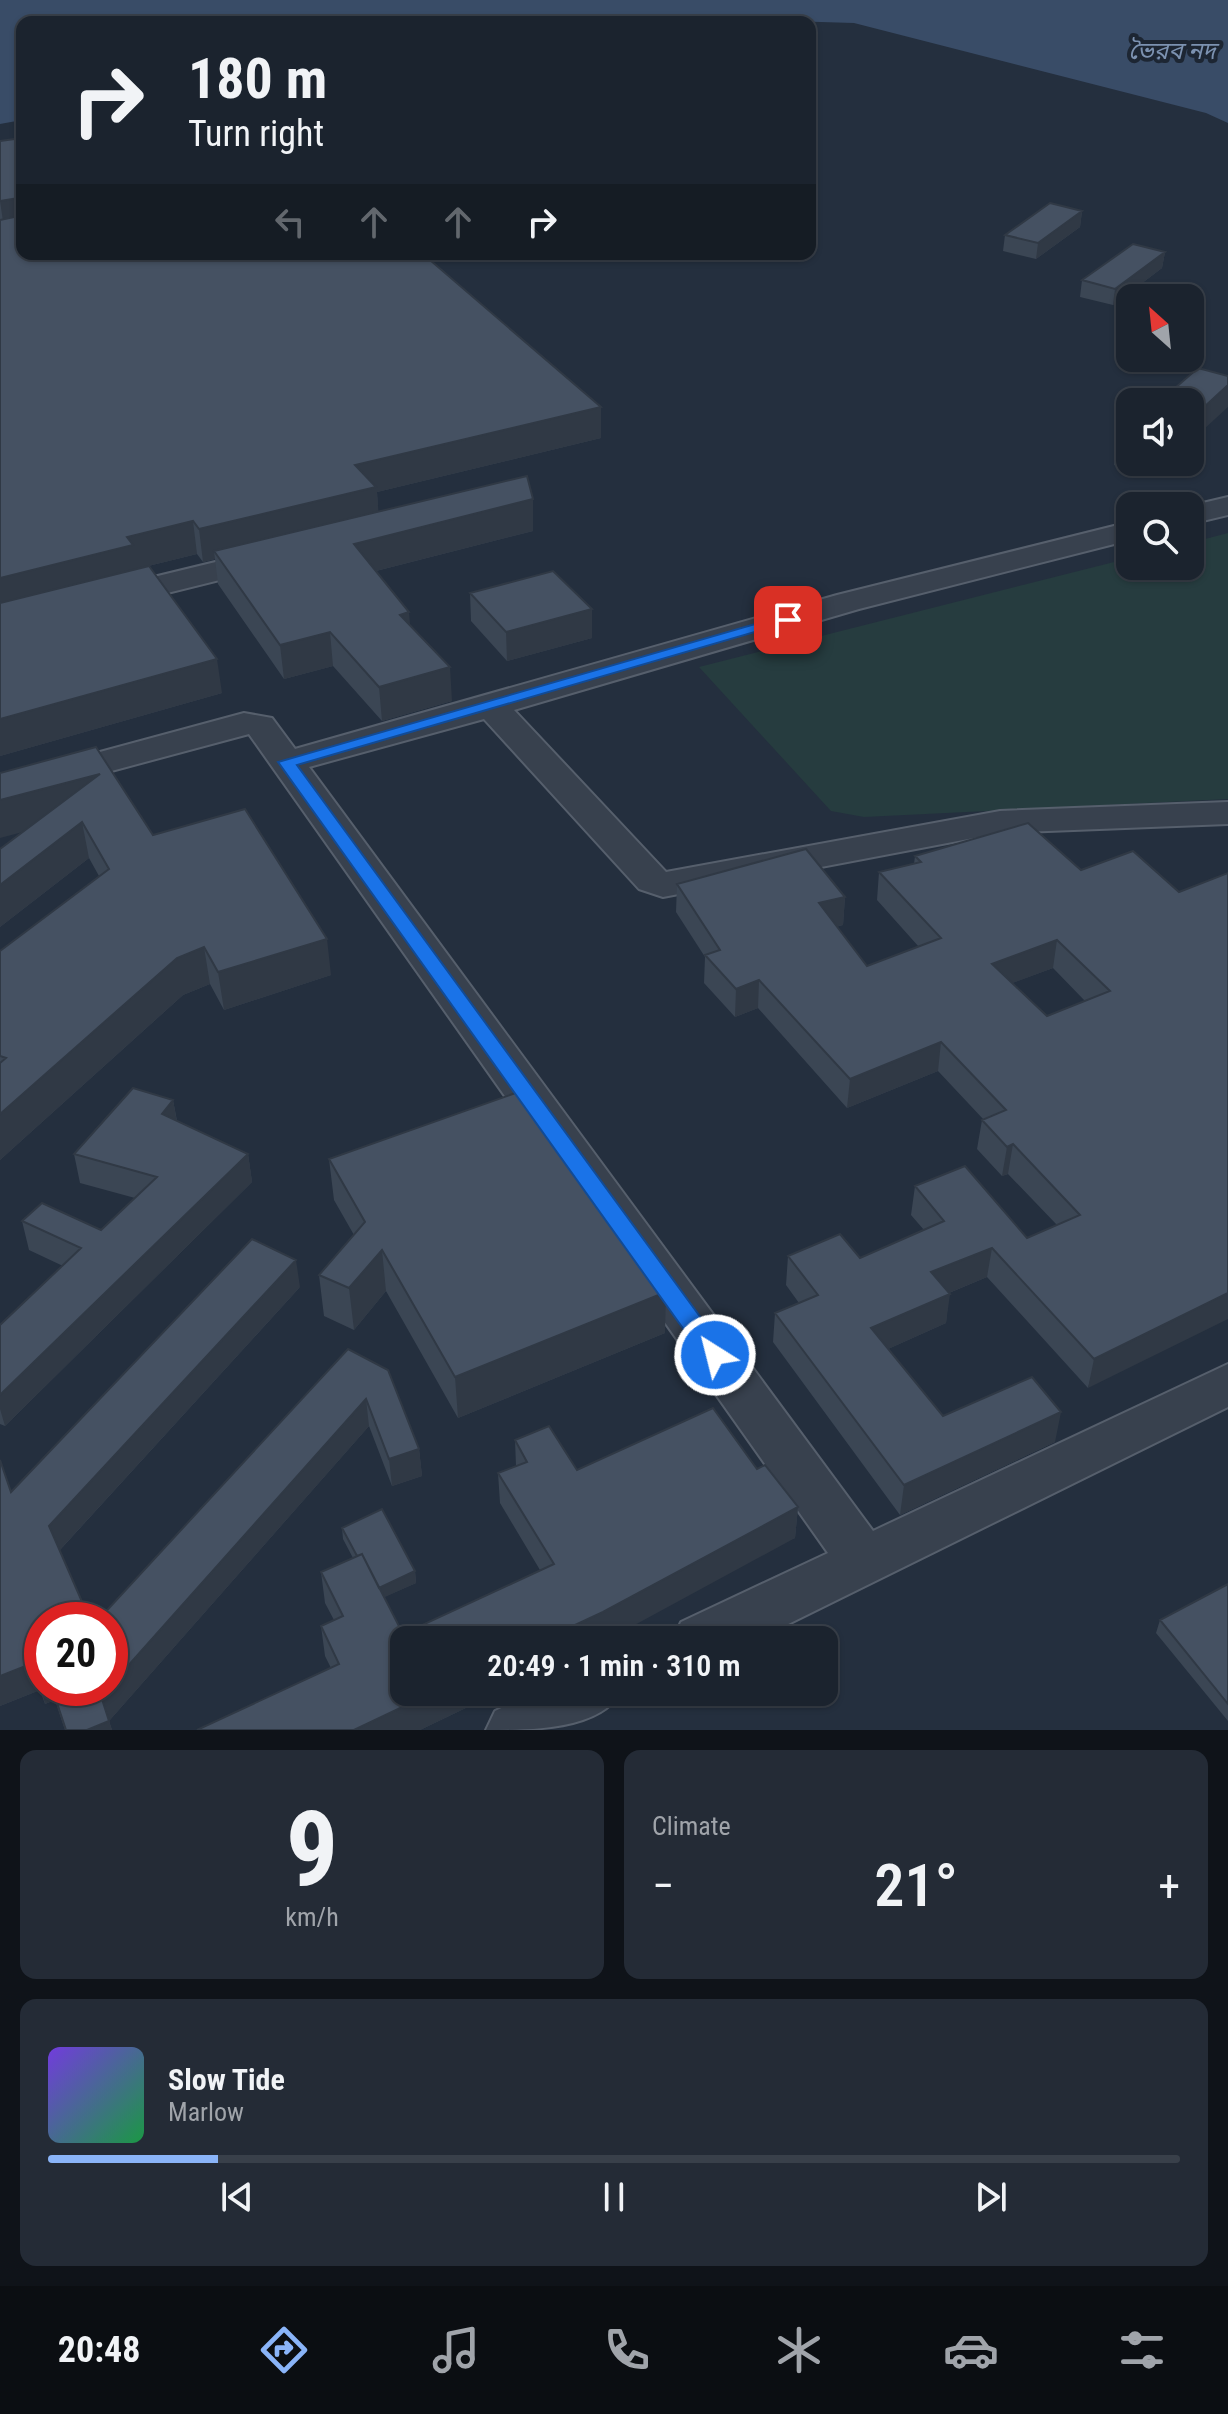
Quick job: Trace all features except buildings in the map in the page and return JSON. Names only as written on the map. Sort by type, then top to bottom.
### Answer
[{"type":"lane","points":[[1204,512],[1228,506]]},
{"type":"lane","points":[[286,762],[848,602],[1116,535]]},
{"type":"lane","points":[[76,606],[289,554]]},
{"type":"lane","points":[[491,706],[653,881],[663,885],[1000,822],[1228,813]]},
{"type":"lane","points":[[0,790],[253,722],[260,725],[864,1561]]},
{"type":"lane","points":[[730,1626],[1228,1384]]},
{"type":"lane","points":[[515,1730],[564,1706]]},
{"type":"green space","points":[[1228,533],[1228,799],[864,817],[831,811],[699,667],[1116,562],[1116,580],[1204,580],[1204,539]]},
{"type":"water","name":"ভৈরব নদ","points":[[0,0],[1228,0],[1228,123],[1206,113],[854,23],[816,22],[816,16],[16,16],[16,121],[0,124]]},
{"type":"route","points":[[715,1355],[286,762],[788,620]]}]
